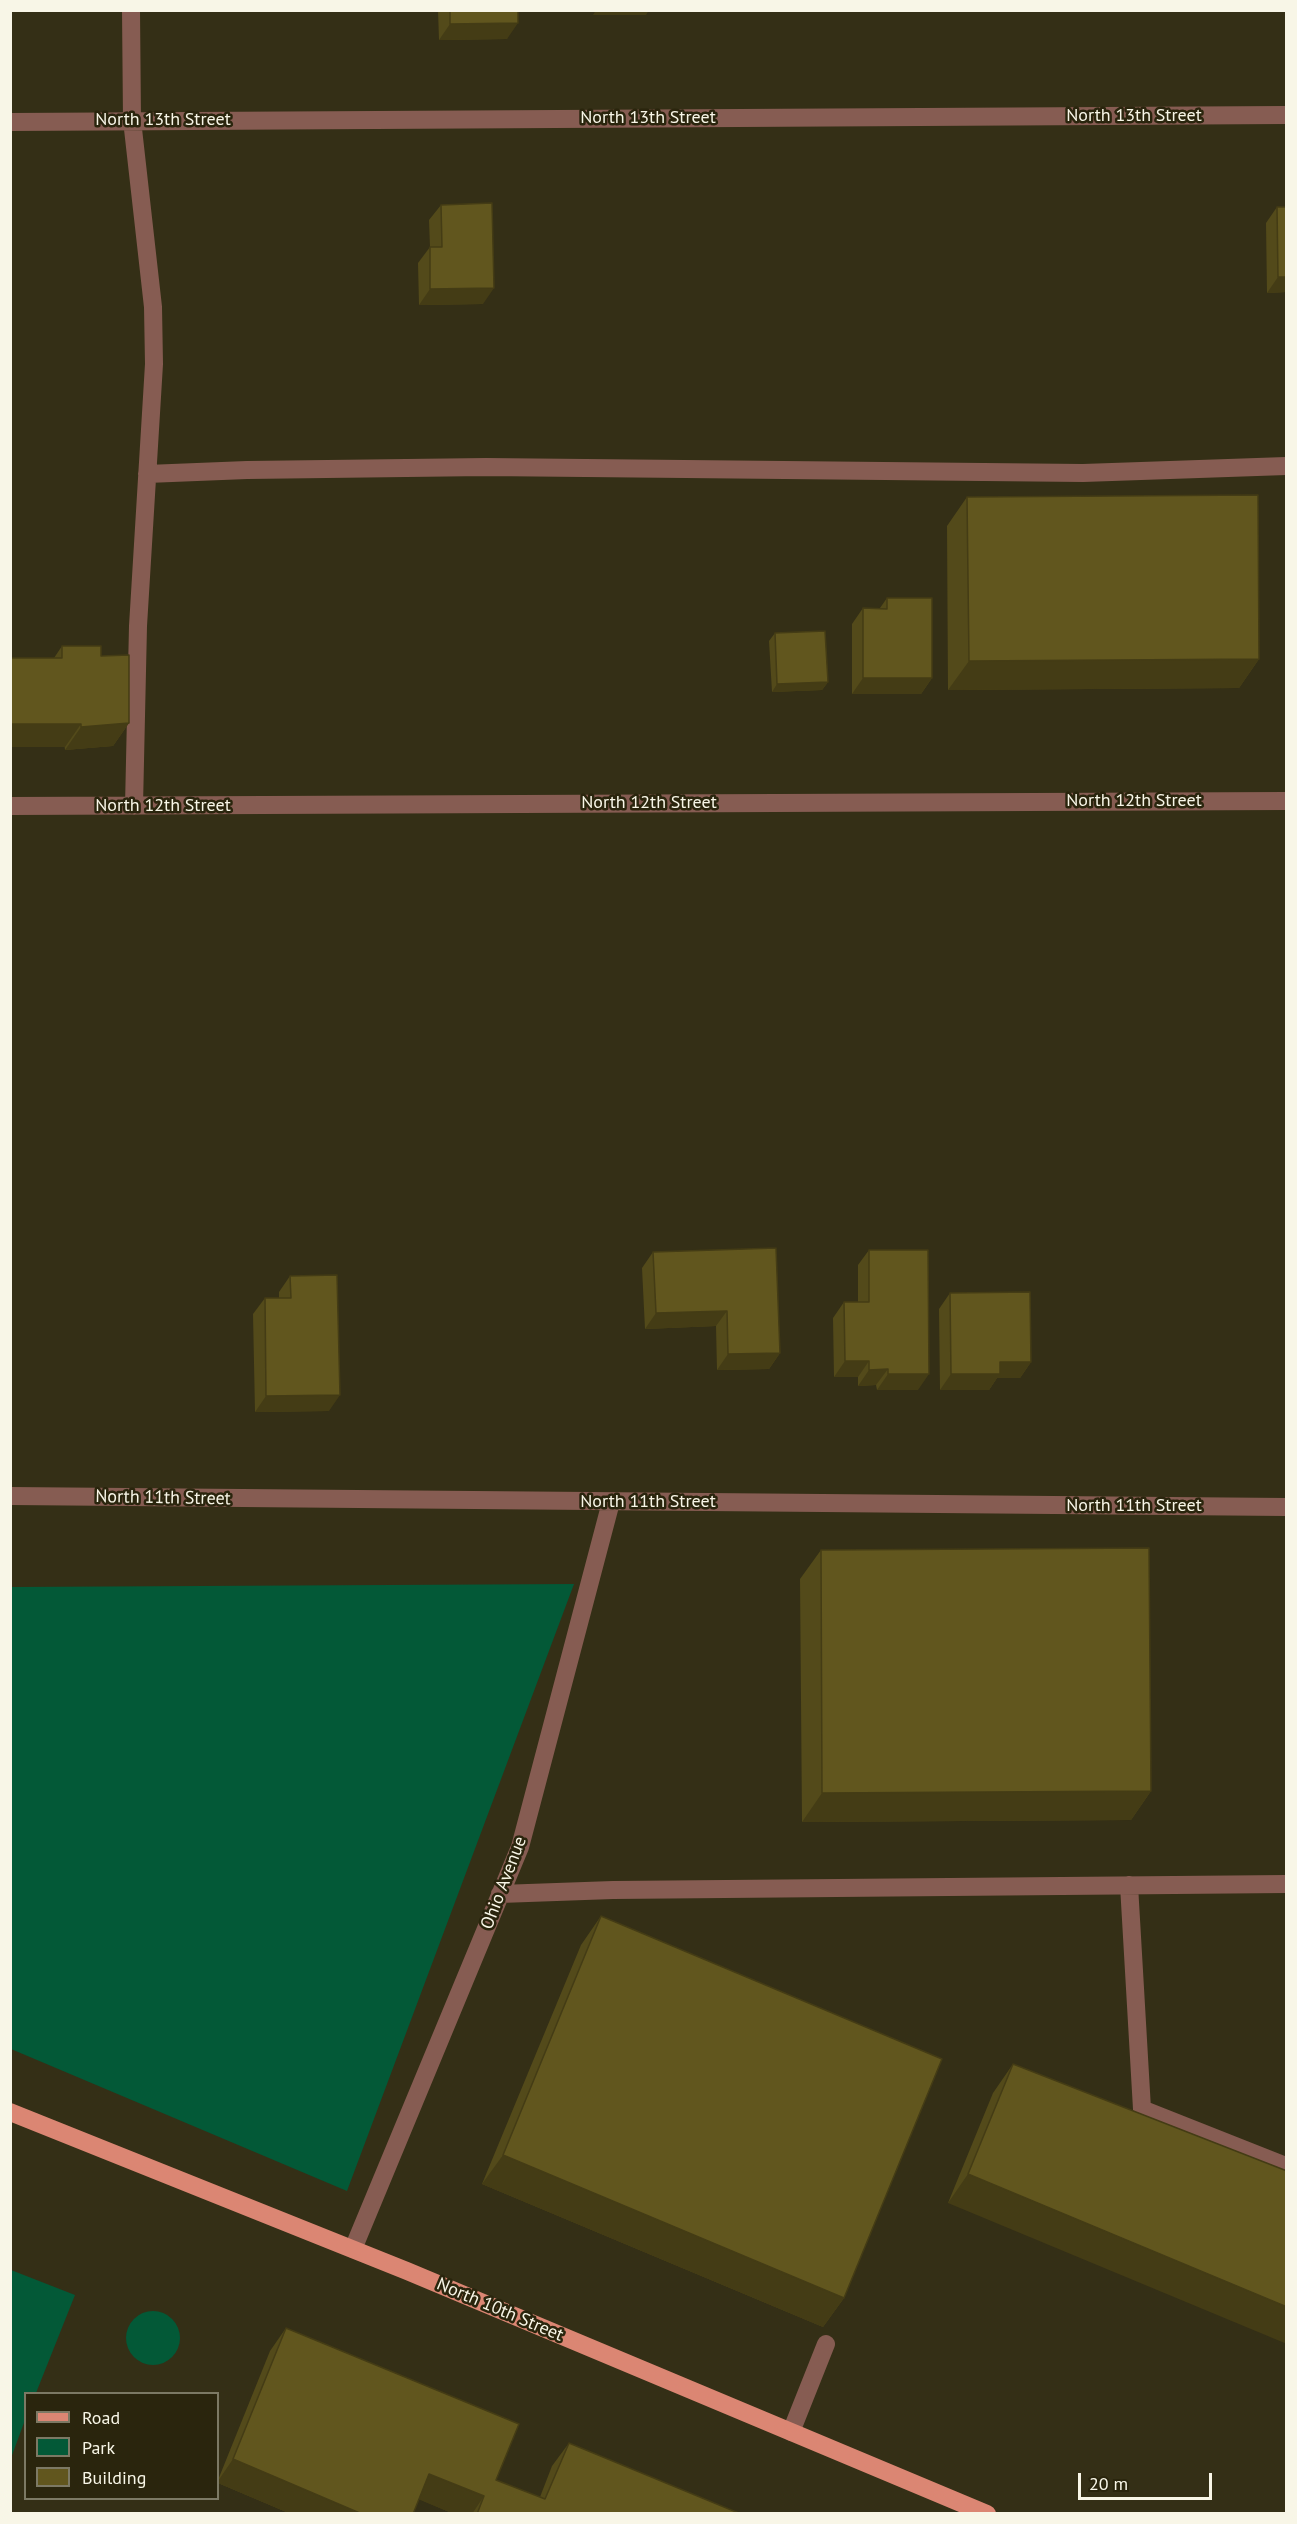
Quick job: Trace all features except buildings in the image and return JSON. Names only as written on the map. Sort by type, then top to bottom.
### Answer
[{"type":"main road","name":"North 10th Street","points":[[10,2112],[353,2249],[987,2514]]},
{"type":"street","points":[[131,10],[132,120],[153,307],[154,364],[138,626],[134,806]]},
{"type":"street","name":"North 13th Street","points":[[10,122],[1287,115]]},
{"type":"street","points":[[147,474],[247,470],[486,467],[1083,473],[1287,466]]},
{"type":"street","name":"North 12th Street","points":[[10,806],[1287,801]]},
{"type":"street","name":"North 11th Street","points":[[10,1496],[1287,1507]]},
{"type":"street","name":"Ohio Avenue","points":[[353,2249],[520,1847],[611,1502]]},
{"type":"street","points":[[500,1894],[613,1890],[1287,1884]]},
{"type":"street","points":[[1129,1885],[1142,2109],[1287,2166]]},
{"type":"street","points":[[791,2432],[826,2344]]},
{"type":"green space","points":[[574,1584],[347,2191],[11,2049],[11,1587]]},
{"type":"green space","points":[[11,2270],[75,2295],[36,2392],[24,2392],[24,2423],[11,2458]]},
{"type":"green space","points":[[153,2311],[163,2313],[172,2319],[178,2328],[180,2338],[178,2348],[172,2357],[163,2363],[153,2365],[143,2363],[134,2357],[128,2348],[126,2338],[128,2328],[134,2319],[143,2313]]}]
